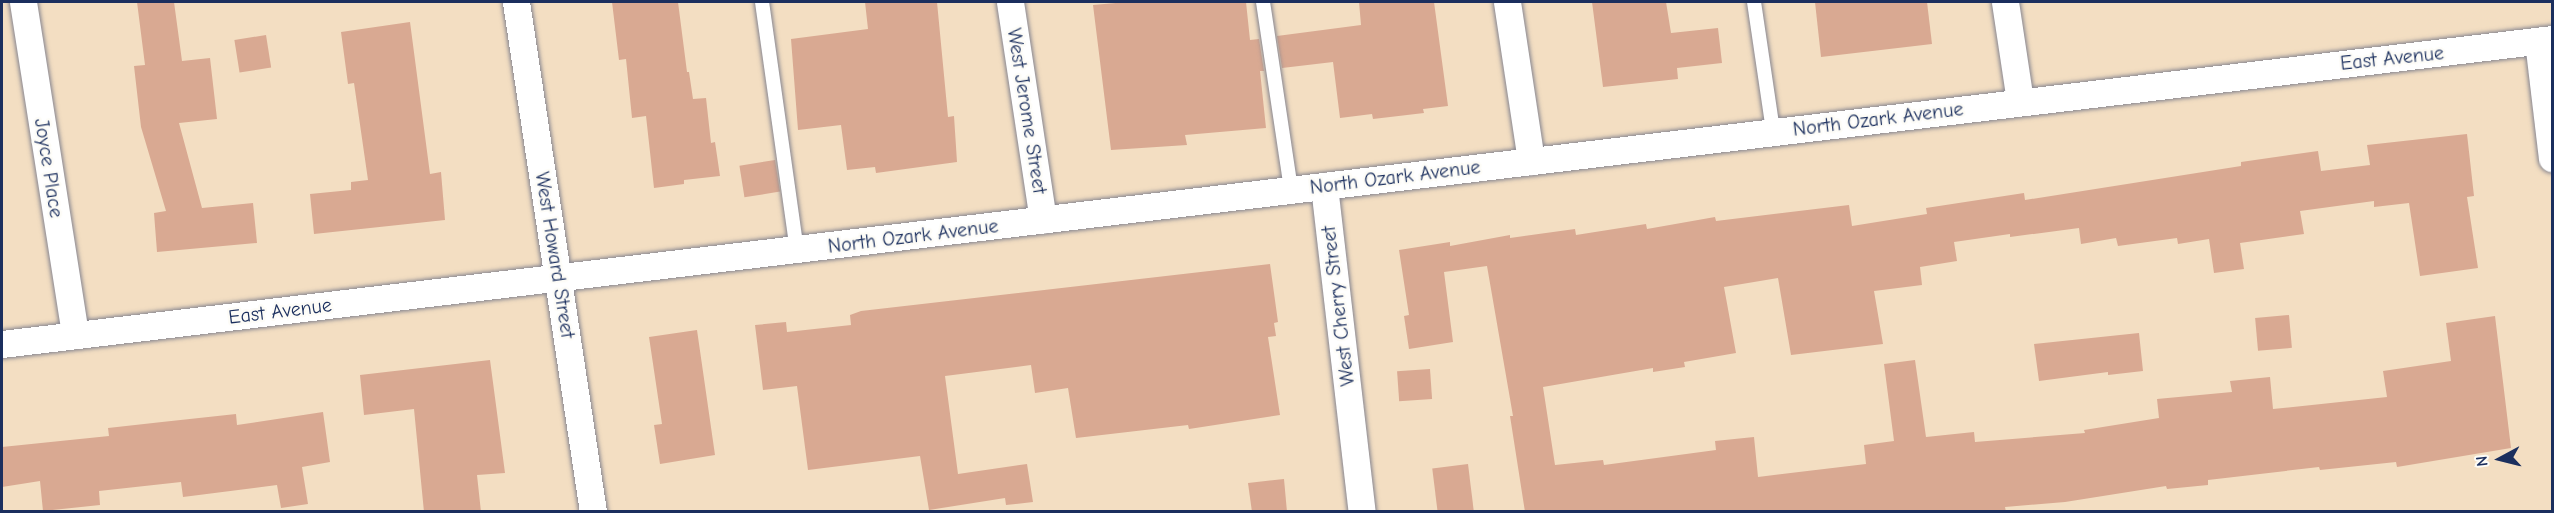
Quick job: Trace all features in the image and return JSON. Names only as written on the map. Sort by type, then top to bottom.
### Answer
[{"type":"street","name":"Joyce Place","points":[[23,2],[75,335]]},
{"type":"street","name":"West Howard Street","points":[[516,2],[593,510]]},
{"type":"street","name":"West Jerome Street","points":[[1010,2],[1043,220]]},
{"type":"street","points":[[1507,2],[1531,161]]},
{"type":"street","points":[[2005,2],[2020,101]]},
{"type":"street","name":"East Avenue","points":[[2232,76],[2545,40]]},
{"type":"street","points":[[2545,40],[2553,158]]},
{"type":"street","name":"North Ozark Avenue","points":[[559,279],[2232,76]]},
{"type":"street","name":"West Cherry Street","points":[[1324,186],[1362,512]]},
{"type":"street","name":"East Avenue","points":[[2,344],[559,279]]},
{"type":"lane","points":[[762,2],[797,250]]},
{"type":"lane","points":[[1263,2],[1291,190]]},
{"type":"lane","points":[[1754,2],[1773,131]]},
{"type":"building","points":[[137,2],[174,2],[182,61],[210,58],[217,119],[179,123],[202,208],[253,203],[257,243],[157,252],[154,213],[166,211],[141,127],[134,66],[145,65]]},
{"type":"building","points":[[612,2],[678,2],[687,72],[689,72],[693,99],[706,98],[711,143],[715,142],[720,176],[684,180],[684,184],[654,188],[646,116],[632,118],[626,59],[619,60]]},
{"type":"building","points":[[865,2],[937,2],[948,117],[954,116],[957,162],[876,173],[875,167],[847,170],[841,125],[798,130],[791,39],[868,29]]},
{"type":"building","points":[[1127,2],[1246,2],[1250,40],[1259,39],[1264,71],[1260,71],[1266,128],[1185,135],[1187,145],[1111,150],[1093,5]]},
{"type":"building","points":[[1359,2],[1434,2],[1448,106],[1423,109],[1424,113],[1373,119],[1372,114],[1340,118],[1333,62],[1282,68],[1277,36],[1361,25]]},
{"type":"building","points":[[1592,2],[1666,2],[1671,33],[1718,28],[1722,63],[1677,68],[1678,79],[1603,87]]},
{"type":"building","points":[[1815,2],[1927,2],[1932,44],[1821,57]]},
{"type":"building","points":[[410,22],[430,174],[441,172],[445,220],[314,234],[310,194],[351,190],[351,182],[368,180],[354,83],[348,84],[341,32]]},
{"type":"building","points":[[266,35],[271,68],[240,73],[234,40]]},
{"type":"building","points":[[2467,134],[2474,196],[2467,197],[2478,268],[2420,276],[2409,203],[2374,207],[2374,201],[2300,211],[2304,234],[2240,243],[2244,269],[2214,273],[2209,239],[2178,244],[2177,238],[2118,246],[2116,238],[2081,244],[2079,228],[2010,237],[2010,234],[1954,242],[1957,261],[1920,267],[1922,285],[1874,291],[1883,344],[1791,355],[1778,278],[1724,287],[1736,353],[1684,362],[1685,367],[1653,372],[1653,368],[1543,387],[1555,465],[1603,460],[1604,465],[1716,450],[1715,441],[1754,437],[1758,477],[1866,464],[1864,445],[1894,441],[1884,364],[1915,360],[1926,437],[1974,432],[1975,442],[2085,433],[2084,430],[2159,418],[2157,399],[2232,392],[2230,381],[2270,377],[2273,409],[2387,397],[2383,371],[2451,361],[2446,323],[2495,316],[2511,448],[2397,467],[2396,462],[2320,470],[2319,467],[2208,480],[2208,485],[2167,489],[2166,486],[2065,502],[2005,507],[2006,512],[1525,512],[1510,416],[1513,416],[1487,266],[1444,272],[1453,342],[1409,349],[1404,316],[1409,315],[1399,250],[1450,242],[1450,246],[1510,235],[1510,238],[1575,229],[1576,235],[1646,224],[1647,229],[1715,217],[1716,221],[1849,205],[1852,226],[1927,214],[1926,208],[2024,193],[2025,200],[2241,166],[2241,162],[2318,151],[2321,171],[2370,165],[2367,145]]},
{"type":"building","points":[[775,160],[780,192],[744,197],[739,166]]},
{"type":"building","points":[[1270,264],[1278,322],[1274,323],[1276,336],[1268,337],[1280,415],[1189,429],[1188,425],[1076,438],[1068,388],[1035,393],[1031,365],[945,376],[958,474],[1027,464],[1033,502],[1006,505],[1005,498],[929,510],[920,456],[808,470],[797,386],[763,390],[755,325],[786,322],[787,332],[851,325],[850,315],[861,311]]},
{"type":"building","points":[[2289,315],[2292,348],[2258,351],[2255,318]]},
{"type":"building","points":[[697,330],[715,455],[660,464],[654,425],[662,424],[649,337]]},
{"type":"building","points":[[2139,333],[2143,371],[2108,375],[2108,372],[2039,381],[2034,344]]},
{"type":"building","points":[[490,360],[505,473],[477,475],[481,512],[424,512],[414,409],[364,415],[360,375]]},
{"type":"building","points":[[1430,369],[1432,399],[1399,401],[1397,371]]},
{"type":"building","points":[[323,412],[330,462],[302,467],[308,504],[281,508],[277,485],[183,497],[181,482],[99,491],[100,505],[43,511],[40,481],[2,487],[2,447],[109,436],[108,428],[162,422],[236,414],[237,425]]},
{"type":"building","points":[[1468,464],[1474,512],[1438,512],[1432,468]]},
{"type":"building","points":[[1284,479],[1287,512],[1252,512],[1248,483]]}]
